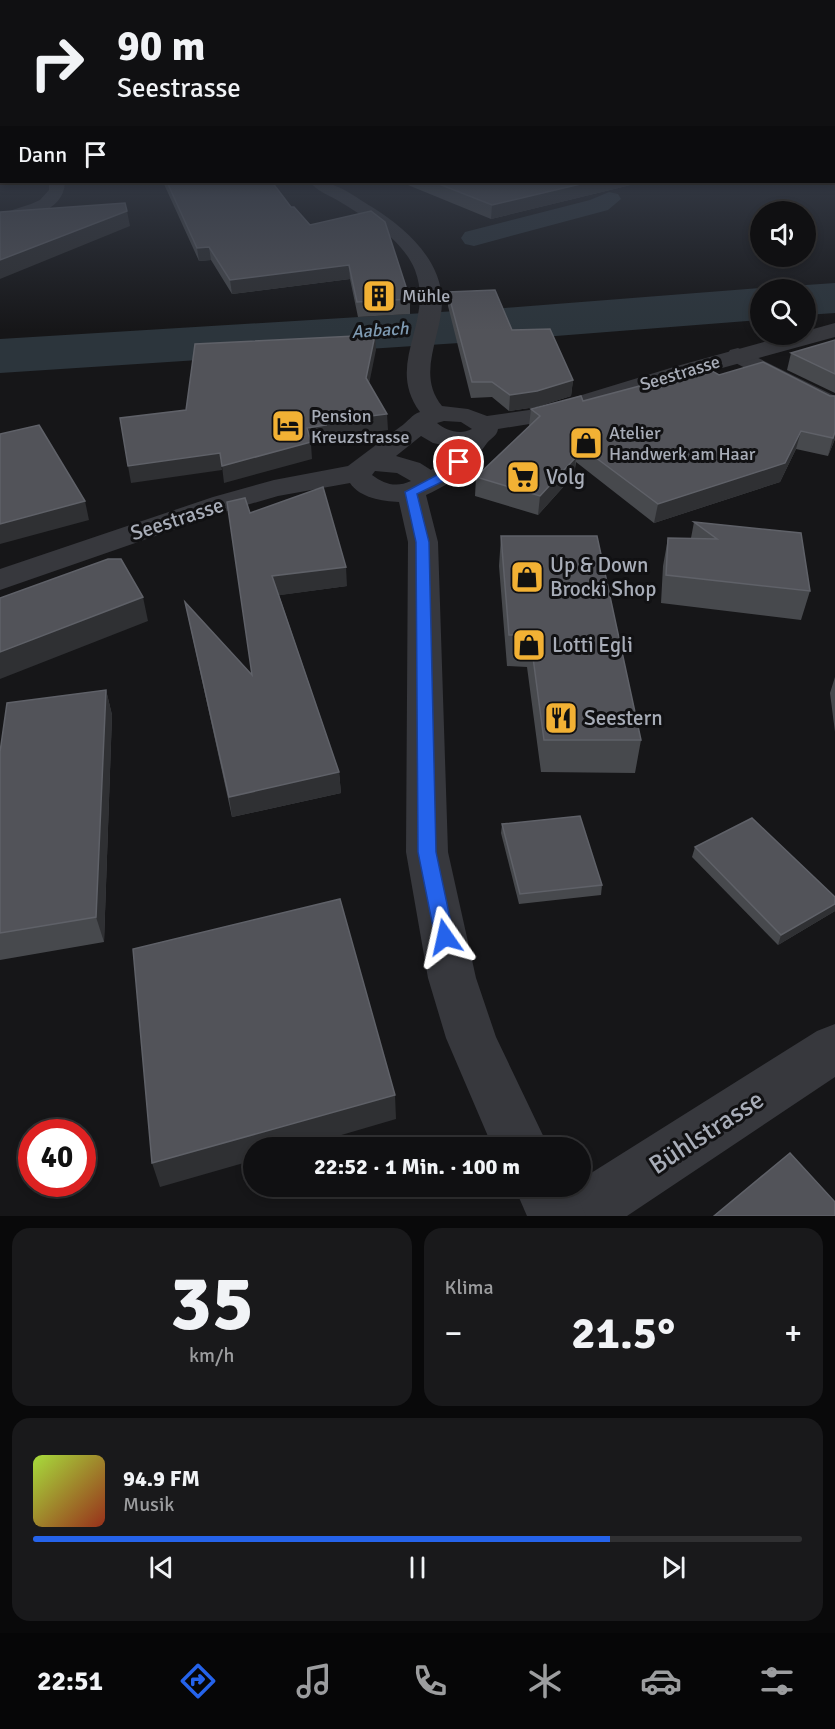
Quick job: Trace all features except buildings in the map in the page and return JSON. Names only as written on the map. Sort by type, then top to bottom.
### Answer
[{"type":"street","points":[[375,218],[421,262],[430,285],[429,317],[418,370],[420,392],[429,419]]},
{"type":"street","name":"Seestrasse","points":[[429,419],[427,431],[444,437],[465,440],[480,431],[538,416],[738,355],[835,330]]},
{"type":"street","name":"Seestrasse","points":[[738,355],[835,406]]},
{"type":"street","name":"Seestrasse","points":[[0,580],[233,500],[274,488],[364,468],[429,419]]},
{"type":"street","points":[[364,468],[368,486],[395,493],[418,488],[446,476],[472,448],[480,431]]},
{"type":"street","points":[[418,488],[423,542],[427,852],[453,978],[471,1038],[499,1104],[516,1137]]},
{"type":"street","name":"Bühlstrasse","points":[[576,1216],[835,1048]]},
{"type":"street","points":[[548,1197],[557,1216]]},
{"type":"waterway","points":[[474,238],[551,218]]},
{"type":"waterway","name":"Aabach","points":[[816,299],[835,298]]},
{"type":"waterway","name":"Aabach","points":[[0,356],[505,324],[750,305]]},
{"type":"place","name":"Mühle","points":[[379,296]]},
{"type":"place","name":"Pension Kreuzstrasse","points":[[288,426]]},
{"type":"place","name":"Atelier Handwerk am Haar","points":[[586,443]]},
{"type":"place","name":"Volg","points":[[523,477]]},
{"type":"place","name":"Up & Down Brocki Shop","points":[[527,577]]},
{"type":"place","name":"Lotti Egli","points":[[529,645]]},
{"type":"place","name":"Seestern","points":[[561,718]]},
{"type":"route","points":[[445,937],[427,852],[423,542],[411,492],[446,476],[459,462]]}]
